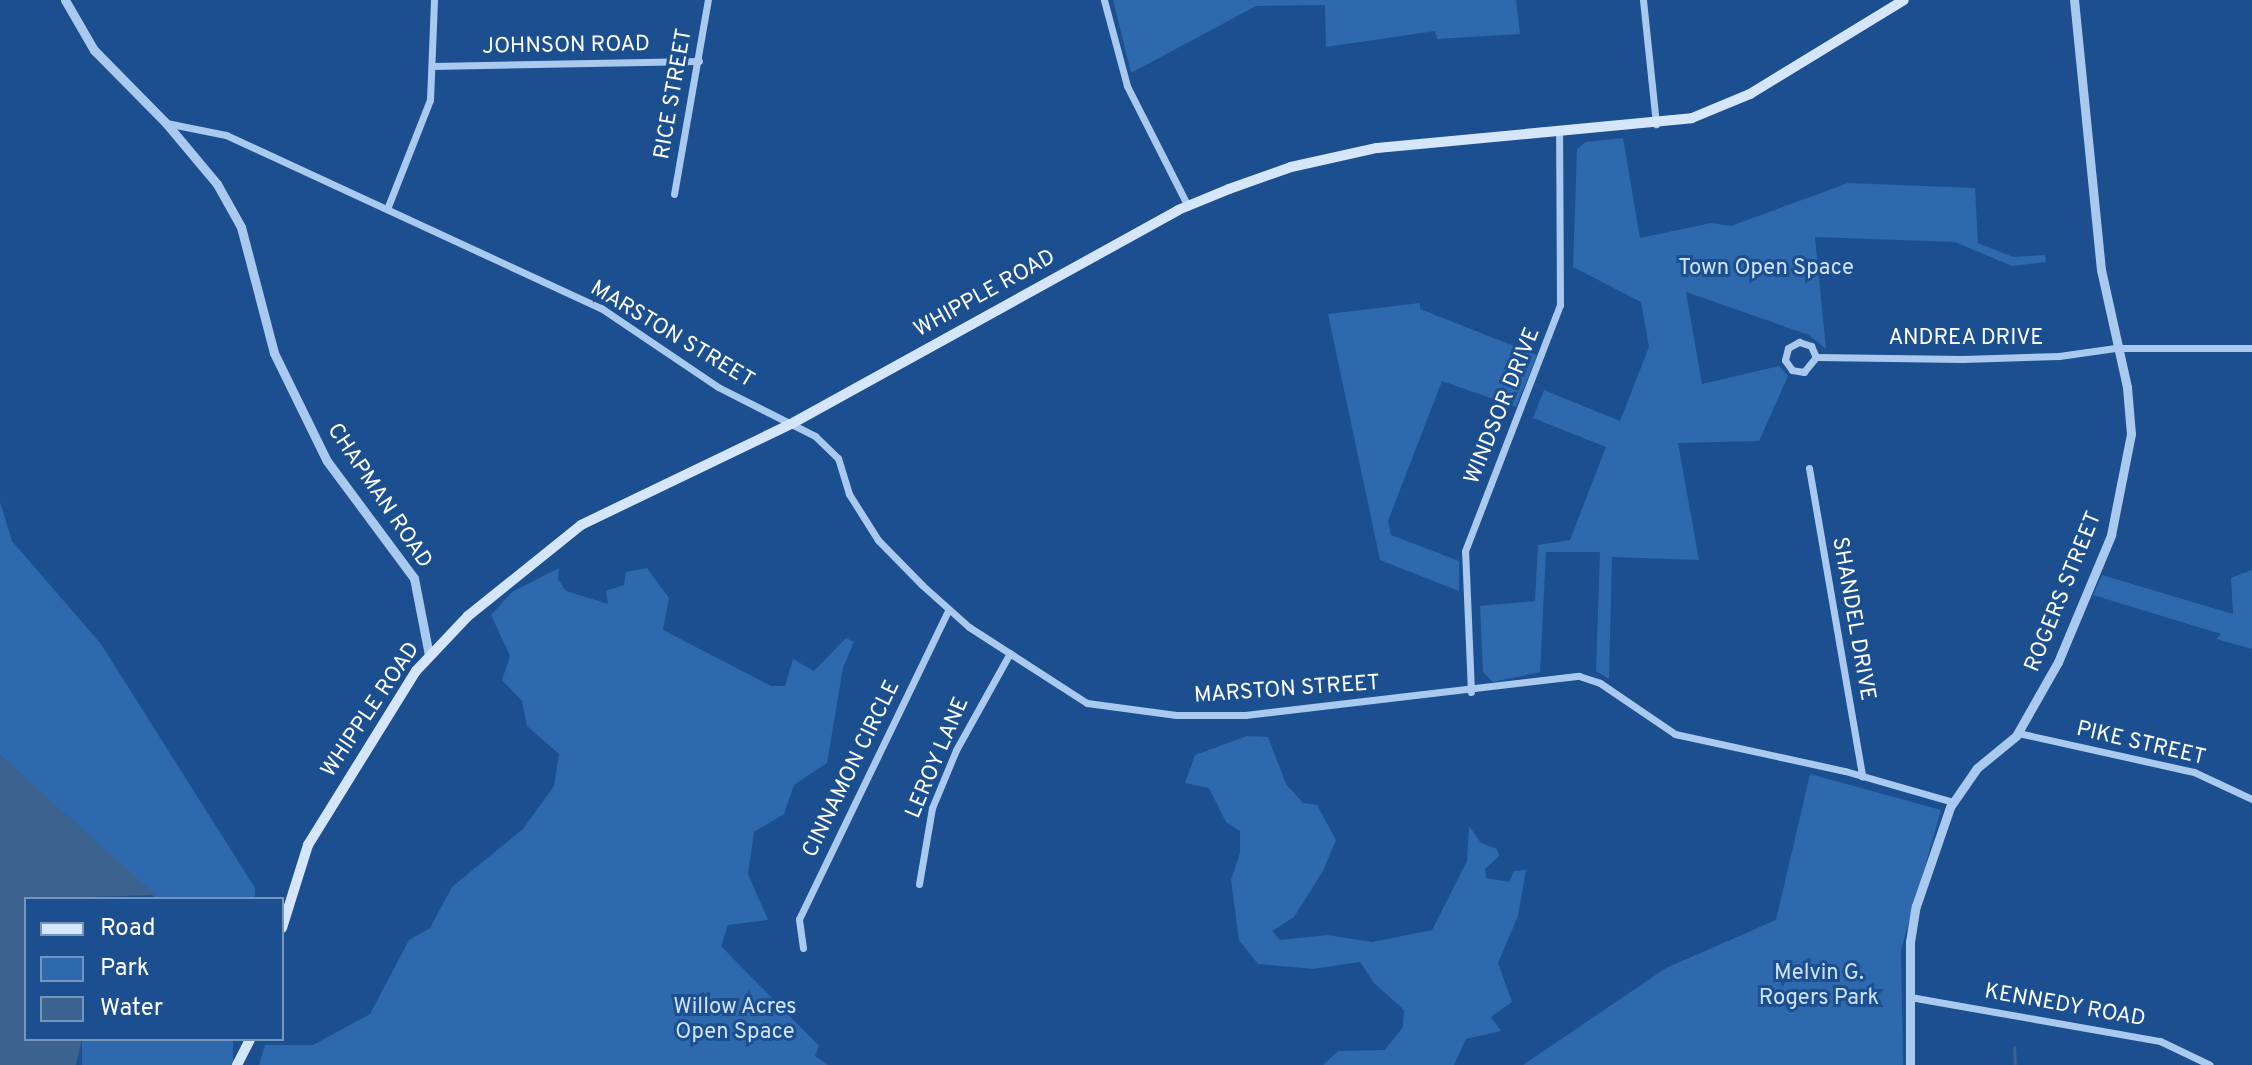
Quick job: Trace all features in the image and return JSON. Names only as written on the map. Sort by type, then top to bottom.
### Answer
[{"type":"main road","name":"WHIPPLE ROAD","points":[[284,922],[308,845],[429,655],[468,616],[581,525],[791,424],[1188,206],[1291,167],[1377,148],[1656,124],[1722,108],[1904,0]]},
{"type":"main road","points":[[237,1065],[249,1041]]},
{"type":"street","name":"CHAPMAN ROAD","points":[[65,0],[94,50],[166,123],[217,184],[241,227],[274,353],[327,461],[414,578],[429,655]]},
{"type":"street","points":[[387,209],[430,100],[434,0]]},
{"type":"street","name":"RICE STREET","points":[[674,194],[708,0]]},
{"type":"street","points":[[1104,0],[1127,86],[1188,206]]},
{"type":"street","points":[[1643,0],[1656,124]]},
{"type":"street","name":"ROGERS STREET","points":[[1910,1065],[1910,997],[1916,906],[1953,802],[1977,768],[2018,733],[2058,662],[2111,535],[2131,434],[2127,387],[2115,348],[2101,270],[2074,0]]},
{"type":"street","name":"JOHNSON ROAD","points":[[433,66],[699,61]]},
{"type":"street","name":"MARSTON STREET","points":[[166,123],[226,135],[601,308],[718,387],[827,443],[878,540],[949,609],[1087,703],[1176,715],[1245,715],[1471,692],[1579,676],[1600,683],[1675,734],[1862,776],[1953,802]]},
{"type":"street","name":"WINDSOR DRIVE","points":[[1471,692],[1465,551],[1560,305],[1559,130]]},
{"type":"street","name":"ANDREA DRIVE","points":[[1799,342],[1811,346],[1816,357],[1811,369],[1800,373],[1790,369],[1785,357],[1788,348],[1799,342]]},
{"type":"street","name":"ANDREA DRIVE","points":[[1816,357],[2022,359],[2115,348],[2252,348]]},
{"type":"street","name":"SHANDEL DRIVE","points":[[1809,468],[1862,776]]},
{"type":"street","name":"CINNAMON CIRCLE","points":[[803,948],[799,919],[949,609]]},
{"type":"street","name":"LEROY LANE","points":[[919,884],[932,808],[956,750],[1010,653]]},
{"type":"street","name":"PIKE STREET","points":[[2018,733],[2194,772],[2252,799]]},
{"type":"street","name":"KENNEDY ROAD","points":[[1910,997],[2160,1041],[2207,1064]]},
{"type":"green space","points":[[1113,0],[1516,0],[1520,34],[1437,39],[1435,31],[1326,47],[1325,5],[1256,6],[1131,73]]},
{"type":"green space","name":"Town Open Space","points":[[1623,138],[1640,238],[1711,223],[1731,226],[1848,183],[1975,188],[1978,243],[2013,257],[2045,255],[2046,262],[2012,266],[1955,242],[1815,237],[1826,349],[1809,335],[1686,292],[1702,384],[1779,366],[1788,376],[1759,441],[1678,443],[1699,560],[1612,557],[1609,679],[1596,671],[1600,552],[1546,552],[1540,672],[1493,682],[1483,672],[1480,606],[1535,601],[1538,545],[1570,540],[1606,447],[1533,418],[1544,390],[1620,421],[1649,347],[1641,302],[1573,267],[1577,149],[1586,142]]},
{"type":"green space","points":[[1420,303],[1420,309],[1537,355],[1516,407],[1442,381],[1388,521],[1391,535],[1459,561],[1459,591],[1380,560],[1328,314]]},
{"type":"green space","points":[[0,502],[12,541],[101,644],[255,888],[255,897],[154,897],[0,755]]},
{"type":"green space","name":"Willow Acres Open Space","points":[[559,568],[558,579],[566,591],[608,604],[606,591],[624,585],[626,572],[647,568],[669,598],[663,630],[771,686],[785,686],[793,659],[814,671],[846,638],[854,642],[843,668],[827,763],[794,785],[784,814],[754,832],[748,874],[768,920],[728,925],[721,946],[819,1046],[815,1056],[828,1065],[259,1065],[265,1045],[313,1045],[370,1014],[409,940],[430,928],[452,887],[523,829],[554,786],[559,754],[527,726],[522,701],[502,680],[510,656],[491,615],[512,592]]},
{"type":"green space","points":[[2252,570],[2252,649],[2216,639],[2221,634],[2093,595],[2102,575],[2233,614],[2231,578]]},
{"type":"green space","points":[[1247,736],[1268,737],[1286,784],[1303,803],[1317,805],[1336,840],[1323,871],[1294,917],[1272,931],[1280,940],[1327,935],[1372,942],[1432,930],[1467,861],[1469,826],[1481,843],[1497,849],[1499,856],[1485,869],[1486,878],[1509,882],[1514,871],[1526,870],[1518,916],[1498,963],[1512,1002],[1491,1017],[1501,1031],[1466,1039],[1454,1065],[1323,1065],[1338,1051],[1385,1050],[1403,1027],[1404,1010],[1374,983],[1360,962],[1313,969],[1258,964],[1239,940],[1231,880],[1240,853],[1240,831],[1226,822],[1209,788],[1185,783],[1195,755]]},
{"type":"green space","name":"Melvin G. Rogers Park","points":[[1810,774],[1941,810],[1901,950],[1903,1065],[1523,1065],[1666,968],[1776,920]]},
{"type":"green space","points":[[82,1041],[233,1041],[233,1065],[82,1065]]},
{"type":"water","points":[[0,755],[156,895],[24,897],[24,1041],[82,1041],[76,1065],[0,1065]]},
{"type":"waterway","points":[[2014,1047],[2015,1065]]}]
